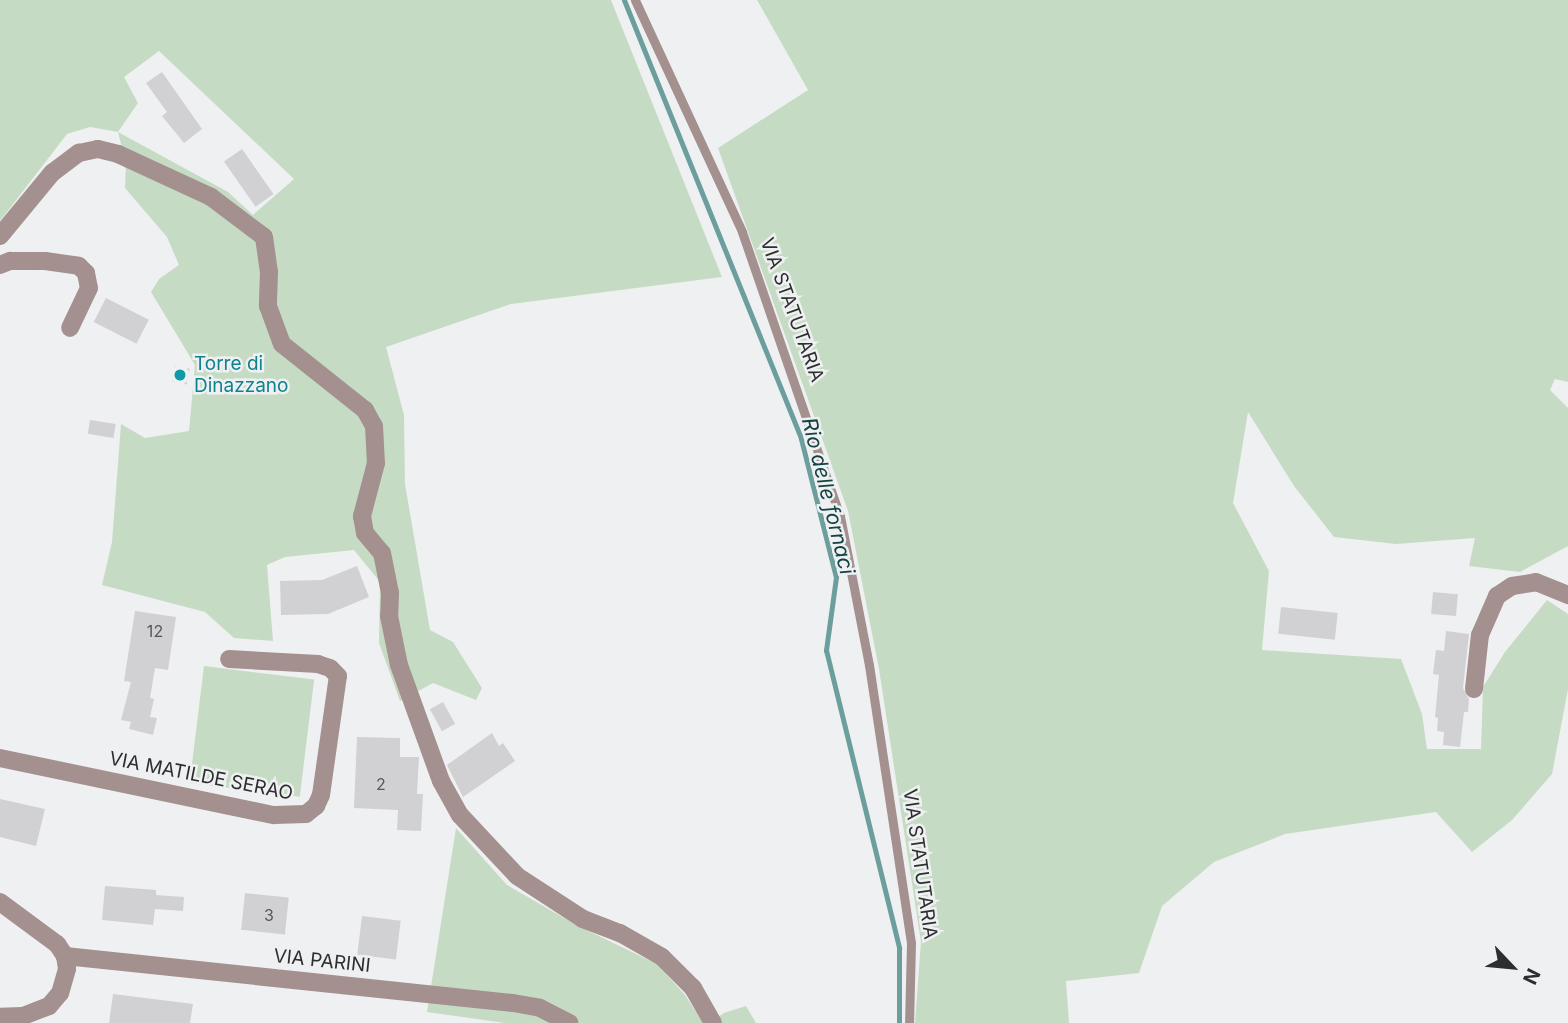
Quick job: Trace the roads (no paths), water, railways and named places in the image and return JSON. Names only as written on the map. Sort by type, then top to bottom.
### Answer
[{"type":"street","points":[[0,236],[52,173],[79,153],[98,149],[118,154],[211,197],[264,237],[269,272],[268,306],[282,344],[365,410],[374,426],[376,463],[362,516],[365,533],[382,553],[390,593],[389,616],[399,665],[435,767],[460,815],[517,876],[583,919],[620,933],[663,957],[693,988],[713,1023]]},
{"type":"street","points":[[0,265],[10,261],[45,261],[79,266],[86,273],[89,288],[70,328]]},
{"type":"street","points":[[1474,690],[1480,635],[1497,596],[1511,586],[1536,582],[1568,595]]},
{"type":"street","name":"VIA MATILDE SERAO","points":[[0,758],[274,815],[306,814],[316,806],[321,795],[338,676],[330,668],[318,664],[229,659]]},
{"type":"street","points":[[0,902],[57,944],[65,956],[65,980],[49,1006],[23,1016],[0,1017]]},
{"type":"street","name":"VIA PARINI","points":[[65,956],[513,1003],[540,1007],[569,1023]]},
{"type":"lane","name":"VIA STATUTARIA","points":[[635,0],[742,232],[840,516],[869,665],[911,943],[909,1023]]},
{"type":"waterway","name":"Rio delle fornaci","points":[[624,0],[800,435],[836,577],[826,650],[899,948],[899,1023]]},
{"type":"place","name":"Torre di Dinazzano","points":[[180,375]]}]
